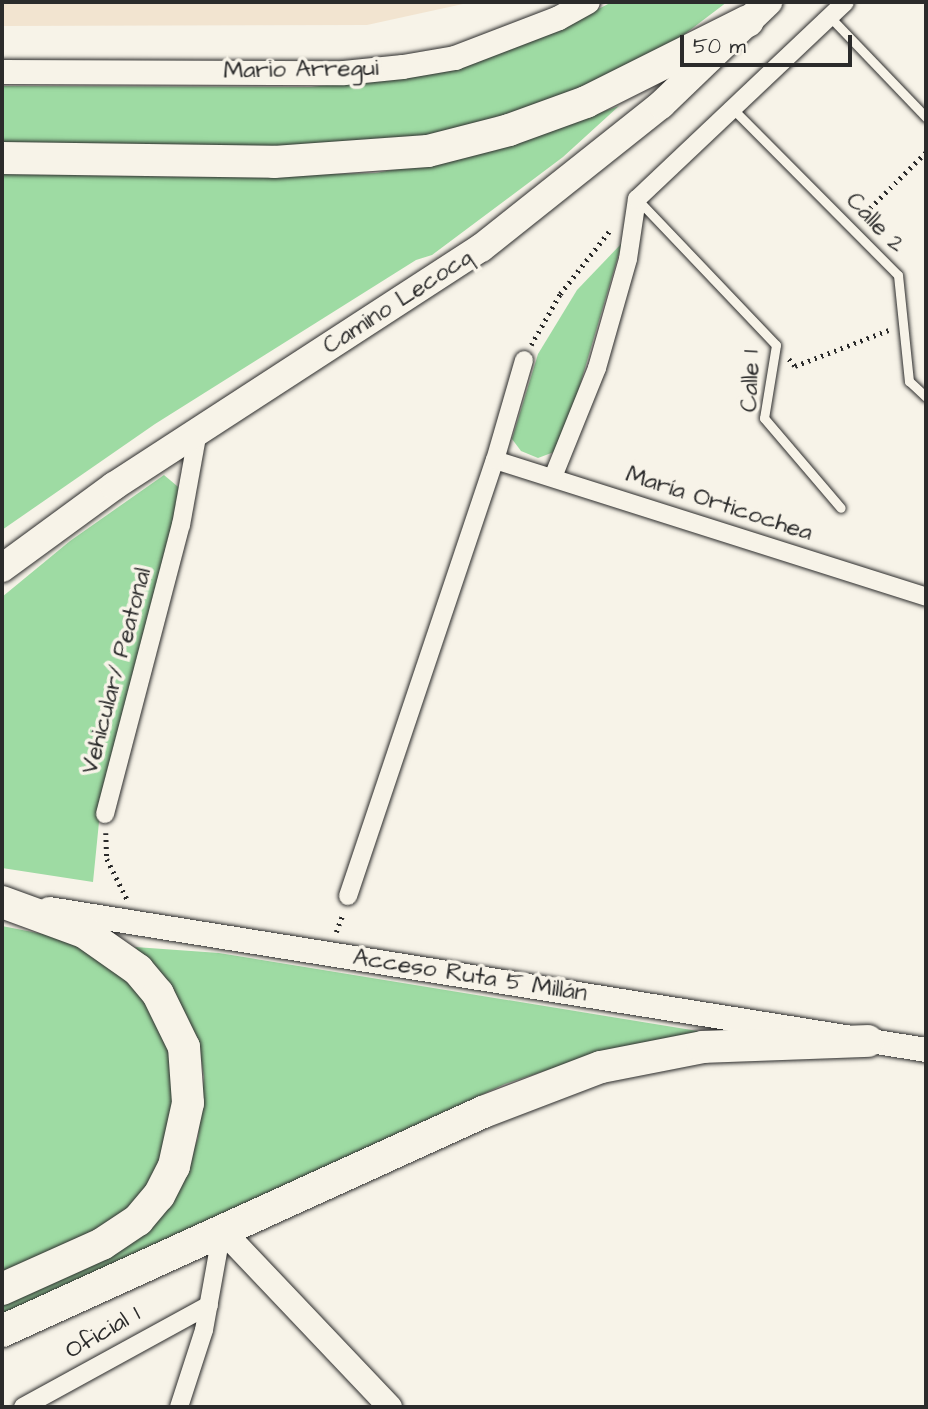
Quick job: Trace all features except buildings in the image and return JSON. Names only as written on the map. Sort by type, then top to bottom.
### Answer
[{"type":"highway","points":[[2,158],[274,162],[428,150],[509,130],[586,102],[758,11]]},
{"type":"highway","points":[[2,1289],[102,1244],[138,1220],[159,1195],[174,1166],[188,1103],[184,1047],[159,994],[138,970],[85,932],[8,903]]},
{"type":"highway","points":[[2,1331],[483,1112],[601,1067],[703,1047],[868,1041]]},
{"type":"main road","name":"Mario Arregui","points":[[2,72],[344,73],[403,67],[455,58],[547,23],[588,2]]},
{"type":"main road","name":"Camino Lecocq","points":[[2,568],[198,430],[481,248],[661,105],[758,11]]},
{"type":"main road","name":"Acceso Ruta 5 Millán","points":[[8,903],[926,1050]]},
{"type":"main road","points":[[222,1230],[390,1407]]},
{"type":"street","points":[[553,477],[597,368],[628,259],[637,199],[730,107],[845,2]]},
{"type":"street","points":[[348,896],[495,460],[524,360]]},
{"type":"street","name":"Vehicular/ Peatonal","points":[[105,814],[181,525],[198,430]]},
{"type":"street","name":"María Orticochea","points":[[495,460],[926,597]]},
{"type":"street","points":[[179,1407],[197,1357],[222,1230]]},
{"type":"street","name":"Oficial 1","points":[[23,1407],[209,1305]]},
{"type":"lane","points":[[829,16],[926,117]]},
{"type":"lane","name":"Calle 2","points":[[730,107],[853,225],[898,275],[901,326],[909,381],[926,397]]},
{"type":"lane","name":"Calle 1","points":[[637,199],[776,345],[764,418],[841,508]]},
{"type":"path","points":[[853,225],[926,152]]},
{"type":"path","points":[[524,360],[567,283],[637,199]]},
{"type":"path","points":[[776,345],[795,366],[901,326]]},
{"type":"path","points":[[105,814],[107,859],[127,898],[120,920]]},
{"type":"path","points":[[330,953],[348,896]]},
{"type":"shaded area","points":[[2,2],[472,2],[367,25],[2,26]]},
{"type":"green space","points":[[612,2],[727,2],[673,43],[592,86],[444,136],[331,150],[2,146],[2,86],[311,87],[368,80],[559,29]]},
{"type":"green space","points":[[619,106],[563,157],[432,255],[416,260],[155,424],[2,530],[2,174],[200,177],[376,173],[487,152]]},
{"type":"green space","points":[[622,243],[577,395],[554,452],[538,458],[521,451],[512,439],[538,354],[577,290]]},
{"type":"green space","points":[[164,475],[183,491],[100,812],[93,882],[2,868],[2,597],[70,541]]},
{"type":"green space","points":[[2,926],[63,938],[124,972],[168,1036],[175,1130],[147,1189],[119,1218],[2,1277]]},
{"type":"green space","points":[[135,947],[219,953],[710,1033],[587,1057],[505,1084],[2,1315],[2,1302],[185,1171],[198,1138],[204,1077],[199,1045],[175,993]]}]
